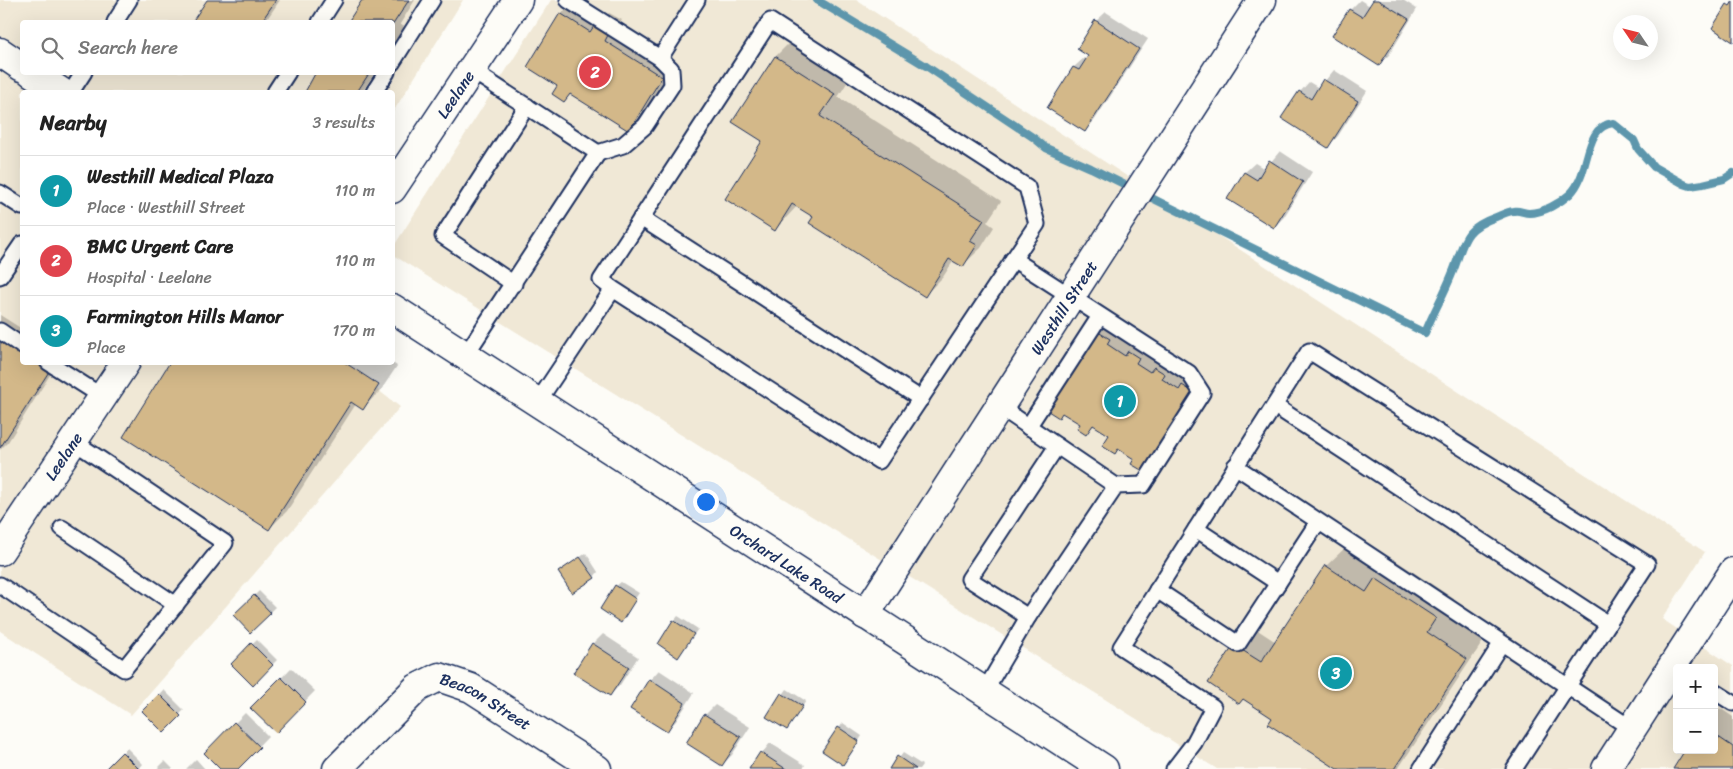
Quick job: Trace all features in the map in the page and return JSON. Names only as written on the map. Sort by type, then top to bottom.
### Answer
[{"type":"street","name":"Leelane","points":[[395,184],[518,0]]},
{"type":"street","name":"Westhill Street","points":[[865,615],[1262,0]]},
{"type":"street","points":[[0,52],[20,66]]},
{"type":"street","points":[[36,75],[58,90]]},
{"type":"street","name":"Orchard Lake Road","points":[[395,310],[1104,769]]},
{"type":"street","name":"Leelane","points":[[0,551],[124,365]]},
{"type":"street","points":[[1676,664],[1733,572]]},
{"type":"street","points":[[1606,769],[1673,669]]},
{"type":"street","name":"Beacon Street","points":[[337,769],[417,688],[439,677],[471,688],[597,769]]},
{"type":"lane","points":[[116,20],[130,0]]},
{"type":"lane","points":[[321,20],[334,0]]},
{"type":"lane","points":[[395,58],[432,0]]},
{"type":"lane","points":[[465,356],[514,284],[598,153],[623,145],[645,126],[672,85],[671,70],[660,58],[593,6],[568,0]]},
{"type":"lane","points":[[660,58],[697,0]]},
{"type":"lane","points":[[770,21],[1027,187],[1036,224],[879,461],[600,280],[641,218],[770,21]]},
{"type":"lane","points":[[471,70],[598,153]]},
{"type":"lane","points":[[72,90],[82,75]]},
{"type":"lane","points":[[276,90],[286,75]]},
{"type":"lane","points":[[375,90],[385,75]]},
{"type":"lane","points":[[514,284],[443,236],[527,106]]},
{"type":"lane","points":[[0,193],[20,206]]},
{"type":"lane","points":[[641,218],[921,399]]},
{"type":"lane","points":[[0,276],[20,247]]},
{"type":"lane","points":[[1000,407],[1116,486],[1143,485],[1202,393],[1189,373],[1013,259]]},
{"type":"lane","points":[[537,403],[613,289]]},
{"type":"lane","points":[[1028,427],[1100,316]]},
{"type":"lane","points":[[0,332],[20,345]]},
{"type":"lane","points":[[1174,769],[1194,743],[1213,707],[1121,647],[1309,351],[1647,564],[1514,769]]},
{"type":"lane","points":[[53,365],[103,397]]},
{"type":"lane","points":[[1274,406],[1608,624]]},
{"type":"lane","points":[[0,585],[124,669],[225,543],[73,441]]},
{"type":"lane","points":[[1028,617],[969,580],[1057,446]]},
{"type":"lane","points":[[1235,466],[1632,729]]},
{"type":"lane","points":[[984,692],[1028,617],[1116,486]]},
{"type":"lane","points":[[1157,590],[1238,644],[1318,522]]},
{"type":"lane","points":[[62,528],[176,605]]},
{"type":"lane","points":[[1196,529],[1278,583]]},
{"type":"lane","points":[[1421,769],[1501,644]]},
{"type":"lane","points":[[1718,694],[1733,703]]},
{"type":"shaded area","points":[[0,0],[463,0],[395,109],[395,90],[20,90],[20,365],[346,365],[400,407],[131,715],[0,631]]},
{"type":"shaded area","points":[[551,0],[856,0],[1705,552],[1662,619],[1733,666],[1733,769],[1217,769],[395,256],[395,244]]},
{"type":"building","points":[[207,0],[276,0],[262,20],[193,20]]},
{"type":"building","points":[[362,0],[409,0],[395,21],[349,20]]},
{"type":"building","points":[[1373,0],[1378,0],[1409,19],[1379,66],[1332,36],[1349,9],[1362,17]]},
{"type":"building","points":[[1733,1],[1733,42],[1712,28],[1727,4],[1730,6]]},
{"type":"building","points":[[560,13],[590,32],[594,26],[608,35],[605,41],[662,77],[629,131],[570,94],[564,102],[552,94],[557,86],[527,67]]},
{"type":"building","points":[[1095,20],[1139,49],[1085,132],[1047,108],[1073,67],[1079,70],[1088,56],[1077,49]]},
{"type":"building","points":[[775,56],[835,94],[820,116],[984,220],[970,241],[977,245],[963,267],[949,259],[925,297],[809,223],[813,217],[792,204],[775,231],[725,199],[762,141],[732,122]]},
{"type":"building","points":[[314,75],[368,75],[358,90],[306,90]]},
{"type":"building","points":[[1323,79],[1358,101],[1328,148],[1281,118],[1299,91],[1311,99]]},
{"type":"building","points":[[1269,160],[1303,182],[1274,228],[1227,199],[1244,172],[1257,180]]},
{"type":"building","points":[[1098,332],[1110,339],[1107,344],[1125,356],[1128,351],[1139,358],[1136,363],[1150,372],[1154,367],[1165,374],[1162,379],[1179,390],[1182,385],[1193,392],[1143,471],[1131,464],[1134,459],[1118,449],[1115,454],[1102,446],[1109,435],[1093,425],[1086,435],[1077,429],[1080,424],[1062,413],[1059,418],[1048,411]]},
{"type":"building","points":[[0,338],[20,352],[20,365],[42,365],[50,370],[0,448]]},
{"type":"building","points":[[168,365],[349,365],[379,385],[363,410],[351,402],[269,530],[123,437]]},
{"type":"building","points":[[580,557],[595,578],[572,593],[558,572]]},
{"type":"building","points":[[1325,565],[1366,592],[1375,578],[1436,618],[1427,632],[1467,659],[1394,769],[1337,769],[1268,724],[1272,718],[1243,699],[1239,704],[1208,683],[1234,645],[1261,662]]},
{"type":"building","points":[[615,585],[636,599],[621,623],[600,609]]},
{"type":"building","points":[[254,595],[271,613],[250,633],[233,615]]},
{"type":"building","points":[[673,620],[694,634],[678,658],[658,644]]},
{"type":"building","points":[[251,643],[273,665],[253,686],[231,664]]},
{"type":"building","points":[[592,643],[629,667],[610,696],[573,673]]},
{"type":"building","points":[[281,677],[306,702],[276,733],[250,708]]},
{"type":"building","points":[[649,679],[685,703],[667,732],[630,709]]},
{"type":"building","points":[[781,693],[803,706],[787,730],[766,717]]},
{"type":"building","points":[[159,694],[181,716],[164,733],[142,711]]},
{"type":"building","points":[[704,714],[741,737],[722,766],[686,743]]},
{"type":"building","points":[[234,722],[260,747],[238,769],[220,769],[204,753]]},
{"type":"building","points":[[838,727],[859,741],[843,765],[822,751]]},
{"type":"building","points":[[1718,737],[1733,747],[1733,769],[1673,769],[1682,754],[1718,754]]},
{"type":"building","points":[[122,752],[139,769],[105,769]]},
{"type":"building","points":[[760,752],[786,769],[749,769]]},
{"type":"building","points":[[897,756],[916,769],[889,769]]},
{"type":"waterway","points":[[817,0],[926,66],[1046,148],[1091,168],[1425,333],[1449,281],[1465,239],[1470,233],[1484,222],[1507,212],[1534,213],[1551,207],[1570,194],[1582,175],[1596,133],[1603,126],[1613,123],[1634,140],[1638,149],[1654,167],[1684,184],[1690,186],[1703,184],[1724,179],[1733,173]]},
{"type":"place","name":"BMC Urgent Care","points":[[595,72]]},
{"type":"place","name":"Westhill Medical Plaza","points":[[1120,401]]},
{"type":"place","name":"Farmington Hills Manor","points":[[1336,673]]}]
